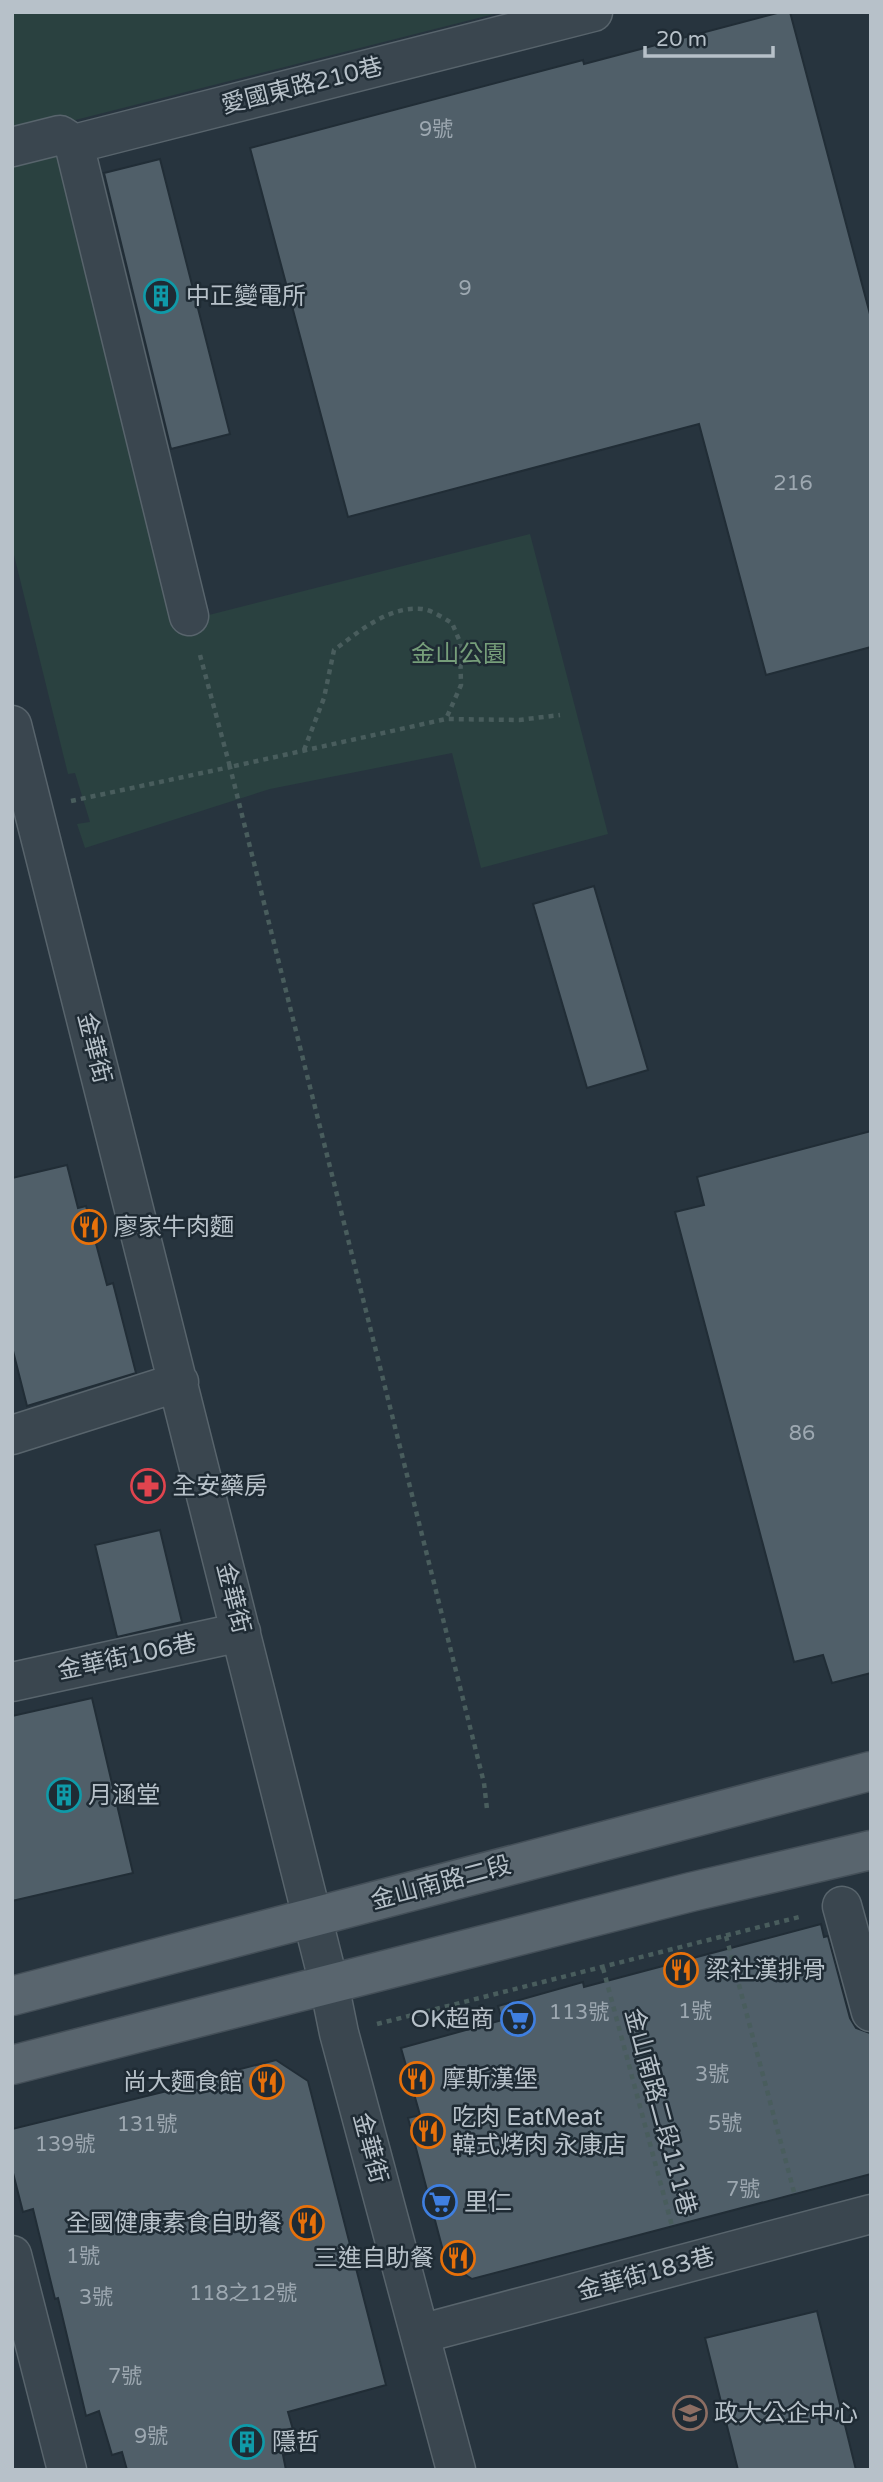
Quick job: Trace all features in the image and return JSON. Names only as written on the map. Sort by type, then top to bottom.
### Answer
[{"type":"main road","name":"金山南路二段","points":[[12,1996],[871,1771]]},
{"type":"main road","points":[[12,2065],[691,1892],[871,1850]]},
{"type":"street","name":"愛國東路210巷","points":[[12,147],[60,135],[74,144],[593,12]]},
{"type":"street","points":[[74,144],[194,633]]},
{"type":"street","name":"金華街","points":[[12,725],[242,1632],[339,2033],[456,2470]]},
{"type":"street","points":[[12,1435],[179,1382]]},
{"type":"street","name":"金華街106巷","points":[[12,1682],[242,1632]]},
{"type":"street","points":[[842,1906],[871,2012]]},
{"type":"street","name":"金華街183巷","points":[[421,2334],[871,2214]]},
{"type":"street","points":[[12,2255],[67,2470]]},
{"type":"path","points":[[303,751],[324,698],[334,650],[369,625],[394,612],[424,609],[452,623],[460,642],[461,685],[446,719]]},
{"type":"path","points":[[194,633],[481,1769],[487,1809]]},
{"type":"path","points":[[33,812],[83,798],[446,719],[519,720],[560,715]]},
{"type":"path","points":[[339,2033],[842,1906]]},
{"type":"path","points":[[726,1936],[804,2232]]},
{"type":"path","name":"金山南路二段111巷","points":[[603,1968],[682,2264]]},
{"type":"green space","points":[[12,12],[502,12],[12,136]]},
{"type":"green space","name":"金山公園","points":[[66,144],[197,618],[530,534],[608,834],[481,868],[452,753],[270,789],[85,848],[77,824],[90,822],[75,773],[68,774],[12,547],[12,158]]},
{"type":"building","points":[[781,12],[790,12],[871,318],[871,647],[766,675],[699,424],[348,517],[250,148],[583,60],[584,64]]},
{"type":"building","name":"中正變電所","points":[[160,159],[230,434],[171,449],[104,173]]},
{"type":"building","points":[[594,886],[648,1070],[587,1088],[533,904]]},
{"type":"building","points":[[871,1131],[871,1673],[832,1683],[823,1655],[794,1662],[675,1212],[704,1205],[697,1177]]},
{"type":"building","points":[[67,1165],[78,1208],[86,1206],[107,1285],[113,1283],[136,1373],[27,1406],[12,1347],[12,1178]]},
{"type":"building","points":[[160,1530],[182,1622],[117,1637],[95,1545]]},
{"type":"building","name":"月涵堂","points":[[92,1698],[133,1873],[12,1901],[12,1716]]},
{"type":"building","points":[[821,1924],[824,1937],[828,1936],[850,2018],[856,2028],[870,2033],[871,2174],[472,2279],[446,2262],[408,2118],[420,2115],[401,2048],[502,2020],[498,2006],[583,1982],[584,1987]]},
{"type":"building","points":[[276,2060],[308,2081],[386,2385],[288,2412],[299,2451],[283,2455],[286,2470],[127,2470],[122,2452],[112,2455],[99,2411],[86,2416],[58,2298],[55,2299],[33,2209],[23,2212],[12,2169],[12,2129],[167,2091],[166,2088]]},
{"type":"building","points":[[817,2311],[856,2470],[738,2470],[705,2338]]},
{"type":"place","name":"中正變電所","points":[[161,296]]},
{"type":"place","name":"廖家牛肉麵","points":[[89,1227]]},
{"type":"place","name":"全安藥房","points":[[148,1486]]},
{"type":"place","name":"月涵堂","points":[[64,1795]]},
{"type":"place","name":"梁社漢排骨","points":[[681,1970]]},
{"type":"place","name":"OK超商","points":[[518,2019]]},
{"type":"place","name":"摩斯漢堡","points":[[417,2079]]},
{"type":"place","name":"尚大麵食館","points":[[267,2082]]},
{"type":"place","name":"吃肉 EatMeat 韓式烤肉 永康店","points":[[428,2131]]},
{"type":"place","name":"里仁","points":[[440,2202]]},
{"type":"place","name":"全國健康素食自助餐","points":[[307,2223]]},
{"type":"place","name":"三進自助餐","points":[[458,2258]]},
{"type":"place","name":"政大公企中心","points":[[690,2413]]},
{"type":"place","name":"隱哲","points":[[247,2442]]}]
